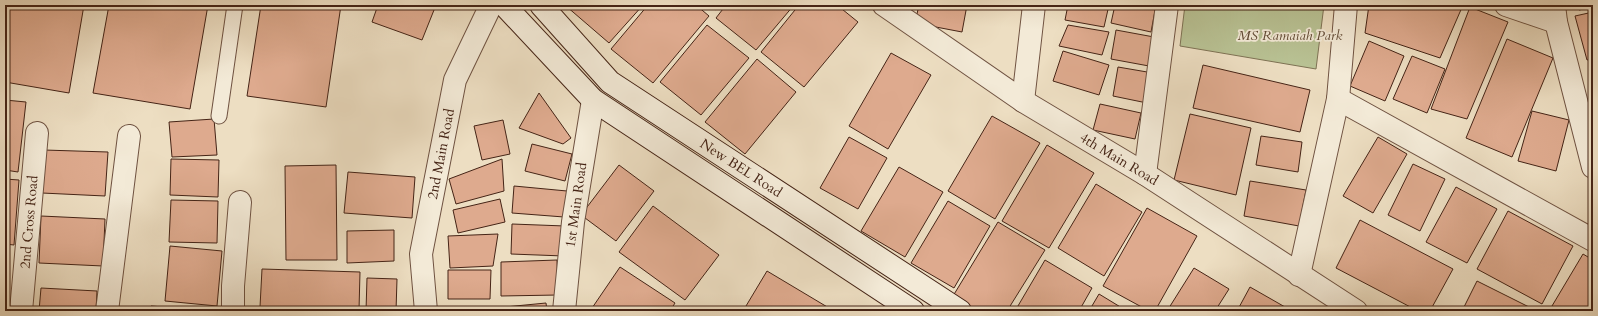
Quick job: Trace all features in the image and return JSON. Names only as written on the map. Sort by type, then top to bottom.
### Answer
[{"type":"street","name":"2nd Main Road","points":[[426,311],[421,254],[455,80],[491,5]]},
{"type":"street","name":"New BEL Road","points":[[504,5],[593,100],[913,311]]},
{"type":"street","name":"New BEL Road","points":[[541,5],[610,82],[960,311]]},
{"type":"street","points":[[1023,101],[1034,5]]},
{"type":"street","points":[[1145,174],[1167,5]]},
{"type":"street","points":[[1299,275],[1338,99],[1346,5]]},
{"type":"street","points":[[1506,5],[1555,14],[1593,167]]},
{"type":"street","name":"4th Main Road","points":[[895,9],[1023,101],[1145,174],[1356,311]]},
{"type":"street","points":[[1338,99],[1593,240]]},
{"type":"street","name":"1st Main Road","points":[[564,311],[573,222],[593,100]]},
{"type":"street","name":"2nd Cross Road","points":[[20,311],[37,133]]},
{"type":"street","points":[[107,311],[129,136]]},
{"type":"street","points":[[233,311],[233,286],[240,202]]},
{"type":"lane","points":[[219,116],[235,5]]},
{"type":"green space","name":"MS Ramaiah Park","points":[[1185,5],[1324,5],[1316,69],[1180,46]]},
{"type":"building","points":[[5,5],[84,5],[69,93],[5,82]]},
{"type":"building","points":[[109,5],[208,5],[190,109],[93,93]]},
{"type":"building","points":[[261,5],[341,5],[326,107],[247,96]]},
{"type":"building","points":[[378,5],[436,5],[422,40],[372,22]]},
{"type":"building","points":[[643,5],[609,43],[566,6]]},
{"type":"building","points":[[648,5],[696,5],[709,16],[653,83],[611,49]]},
{"type":"building","points":[[710,5],[720,5],[716,10]]},
{"type":"building","points":[[726,5],[794,5],[756,50],[716,18]]},
{"type":"building","points":[[799,5],[837,5],[858,22],[804,87],[761,52]]},
{"type":"building","points":[[919,5],[967,5],[962,32],[915,23]]},
{"type":"building","points":[[996,5],[1024,5],[1023,10]]},
{"type":"building","points":[[1068,5],[1109,5],[1104,27],[1065,20]]},
{"type":"building","points":[[1115,5],[1156,5],[1151,32],[1111,23]]},
{"type":"building","points":[[1369,5],[1463,5],[1440,58],[1365,33]]},
{"type":"building","points":[[1578,5],[1593,5],[1593,7],[1579,10]]},
{"type":"building","points":[[1470,7],[1508,22],[1467,119],[1431,109]]},
{"type":"building","points":[[1593,12],[1593,59],[1587,60],[1575,16]]},
{"type":"building","points":[[707,25],[749,58],[701,115],[660,82]]},
{"type":"building","points":[[1068,25],[1109,32],[1102,55],[1059,46]]},
{"type":"building","points":[[1116,30],[1154,37],[1149,66],[1111,59]]},
{"type":"building","points":[[1507,39],[1553,58],[1512,157],[1466,138]]},
{"type":"building","points":[[1369,41],[1404,56],[1385,101],[1350,86]]},
{"type":"building","points":[[1063,51],[1109,65],[1099,95],[1053,81]]},
{"type":"building","points":[[891,53],[931,75],[888,149],[849,126]]},
{"type":"building","points":[[1412,56],[1445,69],[1427,113],[1393,99]]},
{"type":"building","points":[[757,59],[796,92],[745,154],[705,122]]},
{"type":"building","points":[[1203,65],[1310,90],[1300,132],[1193,108]]},
{"type":"building","points":[[1118,67],[1153,73],[1147,103],[1113,96]]},
{"type":"building","points":[[539,93],[571,138],[563,144],[519,128]]},
{"type":"building","points":[[5,100],[26,102],[18,172],[5,170]]},
{"type":"building","points":[[1100,104],[1141,113],[1135,139],[1093,130]]},
{"type":"building","points":[[1532,111],[1569,120],[1556,171],[1518,161]]},
{"type":"building","points":[[1190,114],[1251,128],[1236,195],[1174,180]]},
{"type":"building","points":[[992,116],[1040,143],[995,219],[948,191]]},
{"type":"building","points":[[214,119],[217,155],[172,157],[169,122]]},
{"type":"building","points":[[503,120],[510,154],[482,160],[474,126]]},
{"type":"building","points":[[1261,136],[1302,142],[1298,172],[1256,165]]},
{"type":"building","points":[[849,137],[887,158],[858,209],[820,188]]},
{"type":"building","points":[[1378,137],[1407,154],[1373,213],[1343,196]]},
{"type":"building","points":[[532,144],[572,154],[565,181],[525,171]]},
{"type":"building","points":[[1047,145],[1094,173],[1049,248],[1002,221]]},
{"type":"building","points":[[44,150],[108,152],[105,196],[42,193]]},
{"type":"building","points":[[171,159],[219,160],[218,197],[170,195]]},
{"type":"building","points":[[502,159],[504,191],[456,204],[449,179]]},
{"type":"building","points":[[1413,164],[1445,179],[1420,231],[1388,215]]},
{"type":"building","points":[[336,165],[337,260],[286,260],[285,166]]},
{"type":"building","points":[[619,165],[654,191],[616,241],[581,215]]},
{"type":"building","points":[[899,167],[943,192],[905,257],[861,231]]},
{"type":"building","points":[[348,172],[415,177],[412,218],[344,213]]},
{"type":"building","points":[[5,179],[19,180],[14,245],[5,244]]},
{"type":"building","points":[[1250,181],[1306,190],[1299,226],[1244,216]]},
{"type":"building","points":[[1096,184],[1142,212],[1104,276],[1058,248]]},
{"type":"building","points":[[514,186],[567,191],[564,217],[512,213]]},
{"type":"building","points":[[1456,187],[1497,209],[1467,263],[1426,242]]},
{"type":"building","points":[[500,199],[505,222],[458,233],[453,210]]},
{"type":"building","points":[[171,200],[218,201],[217,243],[169,242]]},
{"type":"building","points":[[948,201],[990,226],[954,288],[911,263]]},
{"type":"building","points":[[653,206],[719,255],[685,300],[619,252]]},
{"type":"building","points":[[1147,208],[1197,236],[1155,311],[1149,311],[1103,286]]},
{"type":"building","points":[[1508,211],[1573,246],[1542,304],[1477,269]]},
{"type":"building","points":[[41,216],[105,219],[103,266],[39,263]]},
{"type":"building","points":[[1360,220],[1453,269],[1430,311],[1418,311],[1336,268]]},
{"type":"building","points":[[998,222],[1045,250],[1007,311],[978,311],[953,296]]},
{"type":"building","points":[[512,224],[565,226],[564,256],[511,254]]},
{"type":"building","points":[[394,230],[394,261],[347,263],[347,231]]},
{"type":"building","points":[[498,234],[493,266],[450,268],[448,236]]},
{"type":"building","points":[[170,246],[222,251],[217,306],[165,301]]},
{"type":"building","points":[[1583,254],[1593,260],[1593,311],[1549,311]]},
{"type":"building","points":[[557,260],[558,295],[501,296],[501,262]]},
{"type":"building","points":[[1045,260],[1092,288],[1079,311],[1015,311]]},
{"type":"building","points":[[620,267],[675,303],[670,311],[590,311]]},
{"type":"building","points":[[1194,268],[1229,289],[1215,311],[1167,311]]},
{"type":"building","points":[[262,269],[360,272],[359,310],[260,307]]},
{"type":"building","points":[[448,270],[491,270],[490,299],[448,299]]},
{"type":"building","points":[[767,271],[834,311],[743,311]]},
{"type":"building","points":[[367,278],[397,279],[396,311],[366,311]]},
{"type":"building","points":[[1477,281],[1535,310],[1535,311],[1462,311]]},
{"type":"building","points":[[1250,287],[1292,311],[1237,311]]},
{"type":"building","points":[[41,288],[97,291],[96,311],[39,311]]},
{"type":"building","points":[[1099,294],[1127,311],[1089,311]]},
{"type":"building","points":[[546,303],[547,311],[464,311]]},
{"type":"building","points":[[151,306],[216,311],[151,311]]}]
